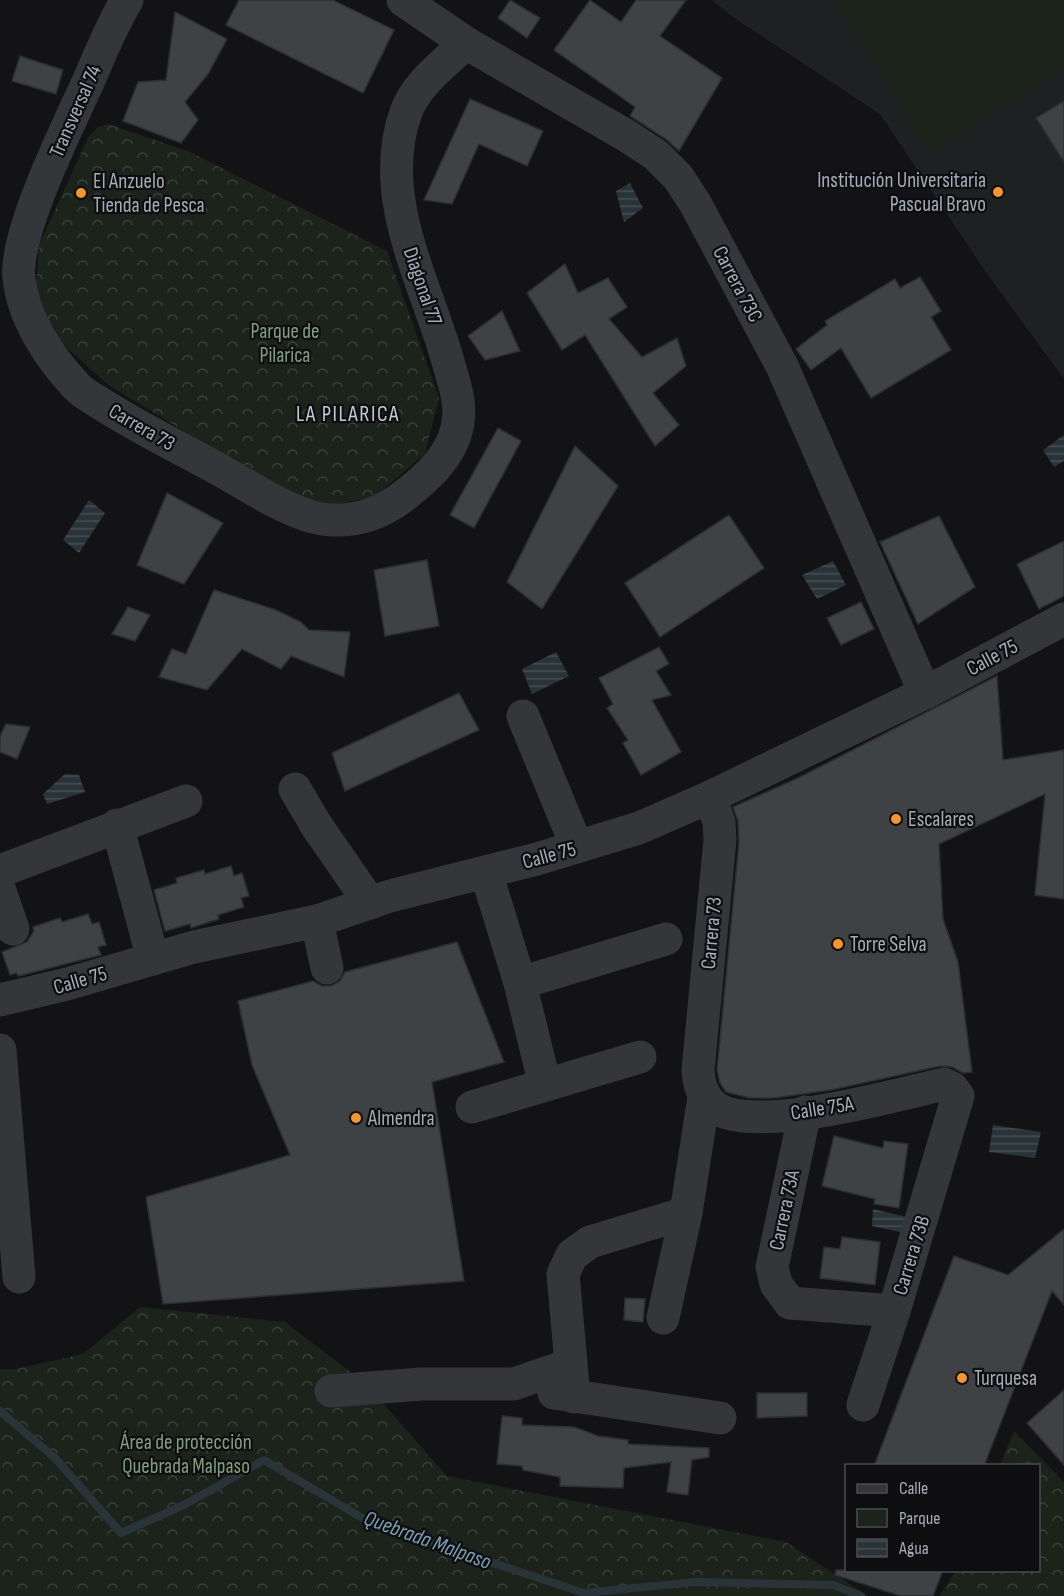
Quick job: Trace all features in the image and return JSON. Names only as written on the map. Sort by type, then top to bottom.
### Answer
[{"type":"street","name":"Carrera 73C","points":[[403,0],[466,43],[627,136],[656,155],[678,177],[695,203],[782,366],[925,693]]},
{"type":"street","name":"Transversal 74","points":[[29,225],[114,4]]},
{"type":"street","name":"Diagonal 77","points":[[374,515],[400,498],[433,470],[446,454],[458,425],[457,393],[438,326],[405,233],[397,182],[406,112],[417,92],[466,43]]},
{"type":"street","name":"Carrera 73","points":[[29,225],[19,260],[22,294],[28,313],[42,341],[78,389],[135,426],[290,507],[318,519],[354,519],[374,515]]},
{"type":"street","name":"Calle 75","points":[[0,1000],[67,984],[194,947],[317,921],[370,903],[578,847],[639,828],[710,797],[925,693],[1064,619]]},
{"type":"street","points":[[523,716],[578,847]]},
{"type":"street","points":[[295,789],[316,825],[370,903]]},
{"type":"street","name":"Carrera 73","points":[[663,1318],[686,1213],[701,1083],[720,840],[719,822],[710,797]]},
{"type":"street","points":[[0,871],[117,825],[186,801]]},
{"type":"street","points":[[117,825],[153,959]]},
{"type":"street","points":[[486,872],[519,983],[545,1085]]},
{"type":"street","points":[[0,891],[14,929]]},
{"type":"street","points":[[317,921],[327,968]]},
{"type":"street","points":[[519,983],[666,939]]},
{"type":"street","points":[[0,1050],[19,1277]]},
{"type":"street","points":[[472,1107],[640,1057]]},
{"type":"street","name":"Calle 75A","points":[[701,1083],[718,1109],[742,1115],[805,1112],[944,1084],[952,1088],[957,1096],[956,1105]]},
{"type":"street","name":"Carrera 73B","points":[[863,1405],[956,1105]]},
{"type":"street","name":"Carrera 73A","points":[[805,1112],[772,1267],[776,1284],[790,1303],[894,1311]]},
{"type":"street","points":[[574,1398],[569,1365],[563,1274],[572,1255],[590,1242],[686,1213]]},
{"type":"street","points":[[514,1384],[569,1365]]},
{"type":"street","points":[[331,1391],[421,1384],[514,1384],[574,1398],[720,1418]]},
{"type":"shaded area","name":"Institución Universitaria Pascual Bravo","points":[[712,0],[1064,0],[1064,379],[985,271],[880,114],[733,17]]},
{"type":"green space","points":[[835,0],[1064,0],[1064,68],[931,152]]},
{"type":"green space","name":"Parque de Pilarica","points":[[108,124],[190,152],[387,251],[439,398],[425,454],[374,497],[332,505],[293,498],[107,384],[54,336],[36,288],[39,245],[88,138],[98,127]]},
{"type":"green space","name":"Área de protección Quebrada Malpaso","points":[[140,1307],[285,1322],[365,1383],[447,1476],[786,1542],[868,1596],[0,1596],[0,1369],[16,1369],[83,1354]]},
{"type":"green space","points":[[1014,1431],[1064,1482],[1064,1596],[939,1596],[955,1572],[1040,1572],[1040,1464],[1000,1464]]},
{"type":"water","points":[[630,183],[643,208],[624,222],[616,191]]},
{"type":"water","points":[[1064,435],[1064,461],[1054,467],[1043,450]]},
{"type":"water","points":[[89,500],[105,513],[79,553],[63,540]]},
{"type":"water","points":[[833,561],[846,585],[817,599],[802,575]]},
{"type":"water","points":[[556,652],[569,676],[532,694],[522,669]]},
{"type":"water","points":[[65,774],[79,775],[85,792],[47,804],[43,794]]},
{"type":"water","points":[[993,1125],[1041,1132],[1035,1158],[989,1152]]},
{"type":"water","points":[[873,1209],[907,1217],[904,1233],[872,1226]]},
{"type":"building","points":[[239,0],[333,0],[394,30],[363,93],[226,25]]},
{"type":"building","points":[[510,0],[540,18],[527,38],[498,18]]},
{"type":"building","points":[[590,0],[621,22],[636,0],[686,0],[660,36],[722,78],[679,151],[666,139],[630,116],[635,107],[554,50]]},
{"type":"building","points":[[175,12],[227,39],[208,74],[185,102],[198,120],[181,143],[123,121],[138,82],[166,80]]},
{"type":"building","points":[[20,56],[63,70],[56,94],[12,81]]},
{"type":"building","points":[[470,99],[543,131],[527,166],[479,144],[452,204],[424,200]]},
{"type":"building","points":[[1064,101],[1064,162],[1036,118]]},
{"type":"building","points":[[565,264],[578,293],[608,278],[627,307],[609,319],[642,357],[677,338],[686,366],[653,393],[679,425],[655,446],[585,335],[562,350],[527,293]]},
{"type":"building","points":[[920,277],[941,311],[931,317],[951,350],[871,398],[841,348],[811,370],[796,349],[827,325],[825,321],[895,279],[900,288]]},
{"type":"building","points":[[502,311],[520,351],[485,360],[468,336]]},
{"type":"building","points":[[498,428],[521,441],[474,528],[450,515]]},
{"type":"building","points":[[575,446],[618,486],[542,609],[507,582]]},
{"type":"building","points":[[167,493],[223,523],[184,584],[137,565]]},
{"type":"building","points":[[729,515],[764,568],[660,637],[625,583]]},
{"type":"building","points":[[939,516],[975,587],[918,624],[880,542]]},
{"type":"building","points":[[1064,541],[1064,596],[1039,609],[1017,564]]},
{"type":"building","points":[[427,560],[439,626],[385,636],[374,570]]},
{"type":"building","points":[[214,590],[276,610],[301,622],[309,630],[350,632],[344,677],[291,656],[281,669],[242,649],[207,690],[159,677],[172,649],[186,654]]},
{"type":"building","points":[[861,602],[874,629],[841,645],[827,618]]},
{"type":"building","points":[[128,607],[150,615],[135,641],[112,634]]},
{"type":"building","points":[[659,647],[669,664],[656,671],[671,695],[652,700],[681,752],[641,775],[623,743],[628,740],[607,708],[613,704],[599,678]]},
{"type":"building","points":[[997,676],[1003,760],[1064,750],[1064,899],[1035,895],[1045,794],[939,844],[943,919],[958,962],[972,1072],[963,1073],[952,1067],[940,1066],[831,1090],[774,1098],[750,1098],[726,1092],[720,1083],[717,1070],[739,842],[738,821],[733,807],[798,778]]},
{"type":"building","points":[[459,693],[479,730],[345,791],[332,753]]},
{"type":"building","points":[[6,724],[30,727],[17,759],[0,752],[0,736]]},
{"type":"building","points":[[231,866],[234,876],[242,873],[249,896],[241,898],[244,907],[218,915],[219,919],[191,928],[190,924],[165,931],[154,890],[177,883],[176,878],[204,870],[205,874]]},
{"type":"building","points":[[88,914],[92,924],[99,922],[106,945],[98,947],[101,955],[18,976],[17,973],[10,975],[2,952],[27,942],[34,931],[33,927],[60,918],[62,922]]},
{"type":"building","name":"Almendra","points":[[457,942],[504,1062],[432,1082],[464,1281],[163,1304],[146,1197],[290,1155],[252,1065],[238,1001],[313,981],[322,986],[331,986],[340,981],[345,972]]},
{"type":"building","points":[[834,1136],[883,1148],[884,1141],[908,1144],[899,1208],[874,1204],[875,1199],[822,1186]]},
{"type":"building","name":"Turquesa","points":[[1064,1229],[1064,1305],[1052,1291],[985,1464],[875,1464],[954,1256],[1008,1275]]},
{"type":"building","points":[[842,1237],[880,1242],[875,1285],[820,1278],[824,1247],[840,1249]]},
{"type":"building","points":[[625,1298],[645,1299],[643,1322],[624,1320]]},
{"type":"building","points":[[1064,1390],[1064,1465],[1027,1423]]},
{"type":"building","points":[[757,1393],[807,1393],[807,1416],[757,1418]]},
{"type":"building","points":[[502,1416],[522,1418],[522,1425],[574,1427],[598,1436],[628,1440],[628,1444],[709,1448],[709,1457],[692,1460],[688,1495],[667,1492],[671,1462],[624,1468],[623,1488],[560,1486],[560,1477],[523,1470],[522,1466],[497,1464]]},
{"type":"building","points":[[836,1570],[845,1570],[845,1572],[942,1572],[933,1596],[901,1596],[835,1575]]},
{"type":"waterway","name":"Quebrada Malpaso","points":[[0,1411],[55,1458],[121,1533],[184,1505],[264,1460],[369,1522],[584,1593],[695,1582],[833,1585],[861,1596]]},
{"type":"place","name":"Institución Universitaria Pascual Bravo","points":[[998,192]]},
{"type":"place","name":"El Anzuelo Tienda de Pesca","points":[[81,193]]},
{"type":"place","name":"Escalares","points":[[896,819]]},
{"type":"place","name":"Torre Selva","points":[[838,944]]},
{"type":"place","name":"Almendra","points":[[356,1118]]},
{"type":"place","name":"Turquesa","points":[[962,1378]]},
{"type":"district","name":"LA PILARICA","points":[[348,413]]}]
